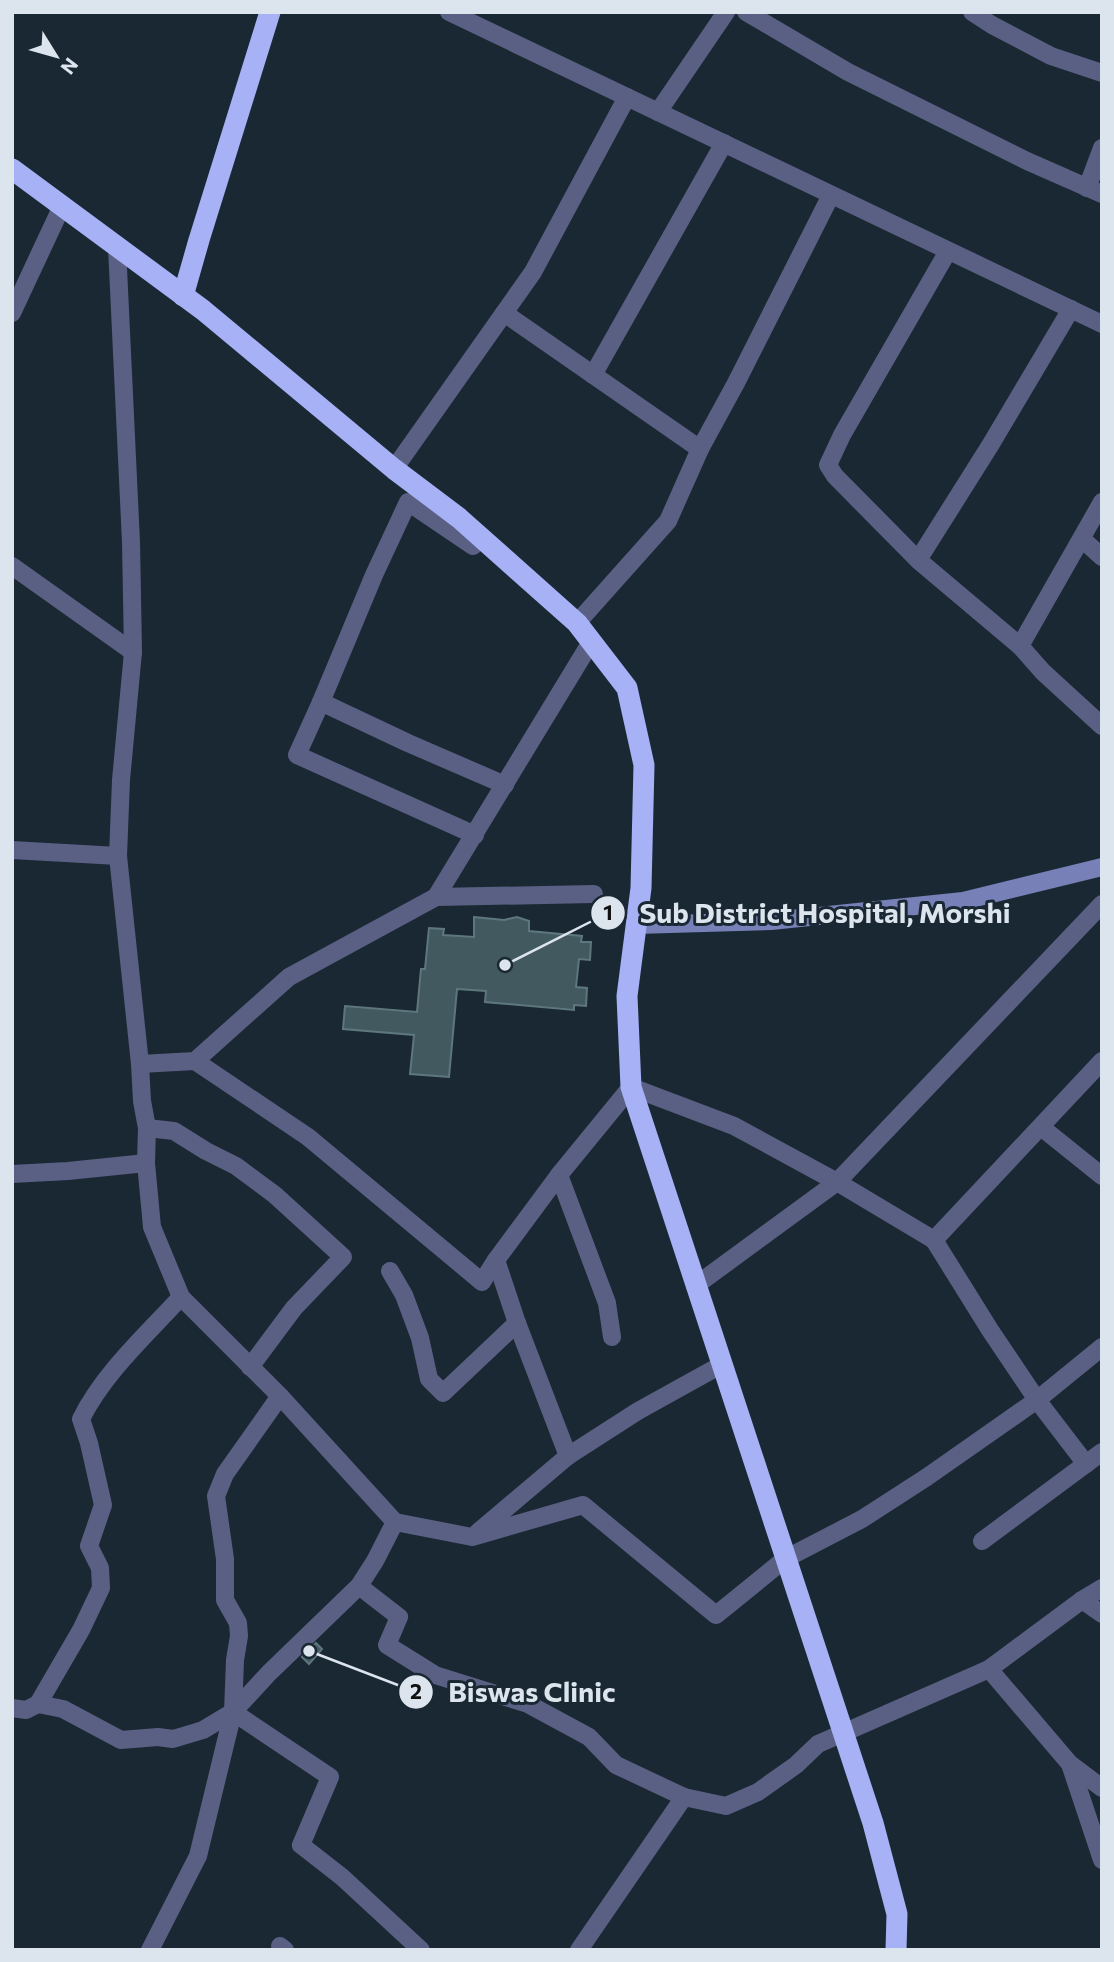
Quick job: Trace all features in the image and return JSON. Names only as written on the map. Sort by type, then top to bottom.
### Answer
[{"type":"highway","points":[[183,296],[270,12]]},
{"type":"highway","points":[[12,169],[183,296],[394,469],[459,518],[577,623],[627,688],[644,765],[641,888],[626,996],[631,1087],[873,1823],[897,1914],[896,1950]]},
{"type":"street","points":[[449,12],[1102,324]]},
{"type":"street","points":[[658,112],[726,12]]},
{"type":"street","points":[[746,12],[848,72],[1027,162],[1094,191],[1102,148]]},
{"type":"street","points":[[972,12],[1051,56],[1102,74]]},
{"type":"street","points":[[394,469],[533,272],[626,97]]},
{"type":"street","points":[[593,375],[724,144]]},
{"type":"street","points":[[577,623],[667,521],[700,449],[831,195]]},
{"type":"street","points":[[12,313],[62,206]]},
{"type":"street","points":[[117,247],[131,542],[133,652],[117,856],[147,1128],[146,1163],[152,1227],[181,1297],[279,1396],[395,1522],[472,1537],[583,1506],[716,1615],[785,1559],[862,1520],[928,1477],[1037,1400],[1102,1347]]},
{"type":"street","points":[[948,251],[842,435],[828,465],[835,476],[918,560],[1020,646],[1043,672],[1102,726]]},
{"type":"street","points":[[918,560],[1071,310]]},
{"type":"street","points":[[504,313],[700,449]]},
{"type":"street","points":[[475,835],[297,755],[373,575],[408,502],[473,546],[482,538]]},
{"type":"street","points":[[1020,646],[1102,502]]},
{"type":"street","points":[[1082,539],[1102,557]]},
{"type":"street","points":[[12,566],[133,652]]},
{"type":"street","points":[[436,897],[592,642]]},
{"type":"street","points":[[321,702],[505,785]]},
{"type":"street","points":[[12,850],[117,856]]},
{"type":"street","points":[[636,925],[771,921],[963,901],[1102,867]]},
{"type":"street","points":[[195,1061],[289,977],[436,897],[594,894]]},
{"type":"street","points":[[695,1286],[837,1182],[1102,904]]},
{"type":"street","points":[[140,1064],[195,1061],[308,1137],[482,1282],[559,1175],[631,1087],[734,1126],[837,1182],[934,1240],[1037,1400],[1086,1464]]},
{"type":"street","points":[[934,1240],[1102,1061]]},
{"type":"street","points":[[1041,1127],[1102,1176]]},
{"type":"street","points":[[147,1128],[174,1131],[236,1166],[275,1195],[343,1257],[294,1308],[250,1367]]},
{"type":"street","points":[[12,1174],[146,1163]]},
{"type":"street","points":[[559,1175],[607,1303],[612,1337]]},
{"type":"street","points":[[496,1260],[568,1456]]},
{"type":"street","points":[[390,1271],[404,1295],[419,1338],[429,1379],[443,1392],[517,1323]]},
{"type":"street","points":[[12,1708],[26,1710],[38,1704],[81,1630],[101,1588],[100,1568],[89,1546],[103,1505],[81,1419],[98,1390],[181,1297]]},
{"type":"street","points":[[472,1537],[568,1456],[638,1411],[721,1365]]},
{"type":"street","points":[[150,1950],[198,1856],[233,1712],[238,1623],[225,1600],[225,1559],[216,1496],[225,1474],[279,1396]]},
{"type":"street","points":[[982,1541],[1102,1452]]},
{"type":"street","points":[[38,1704],[63,1709],[121,1740],[158,1737],[173,1739],[203,1730],[233,1712],[359,1586],[395,1522]]},
{"type":"street","points":[[359,1586],[399,1617],[387,1645],[435,1675],[528,1704],[589,1737],[616,1765],[684,1797],[726,1806],[758,1792],[796,1765],[818,1744],[989,1670],[1102,1588]]},
{"type":"street","points":[[1082,1600],[1102,1614]]},
{"type":"street","points":[[989,1670],[1070,1764],[1102,1788]]},
{"type":"street","points":[[233,1712],[330,1777],[301,1845],[342,1877],[421,1950]]},
{"type":"street","points":[[1070,1764],[1102,1860]]},
{"type":"street","points":[[579,1950],[684,1797]]},
{"type":"building","points":[[474,917],[504,920],[517,917],[529,921],[529,931],[582,936],[581,942],[591,942],[590,960],[579,959],[576,987],[587,988],[586,1006],[574,1005],[574,1010],[485,1002],[486,991],[457,989],[449,1077],[410,1074],[414,1035],[343,1029],[345,1006],[417,1012],[421,969],[425,969],[429,928],[444,929],[443,935],[474,937]]},
{"type":"building","points":[[316,1643],[322,1649],[309,1664],[302,1657]]},
{"type":"place","name":"Sub District Hospital, Morshi","points":[[505,965]]},
{"type":"place","name":"Biswas Clinic","points":[[309,1651]]}]
